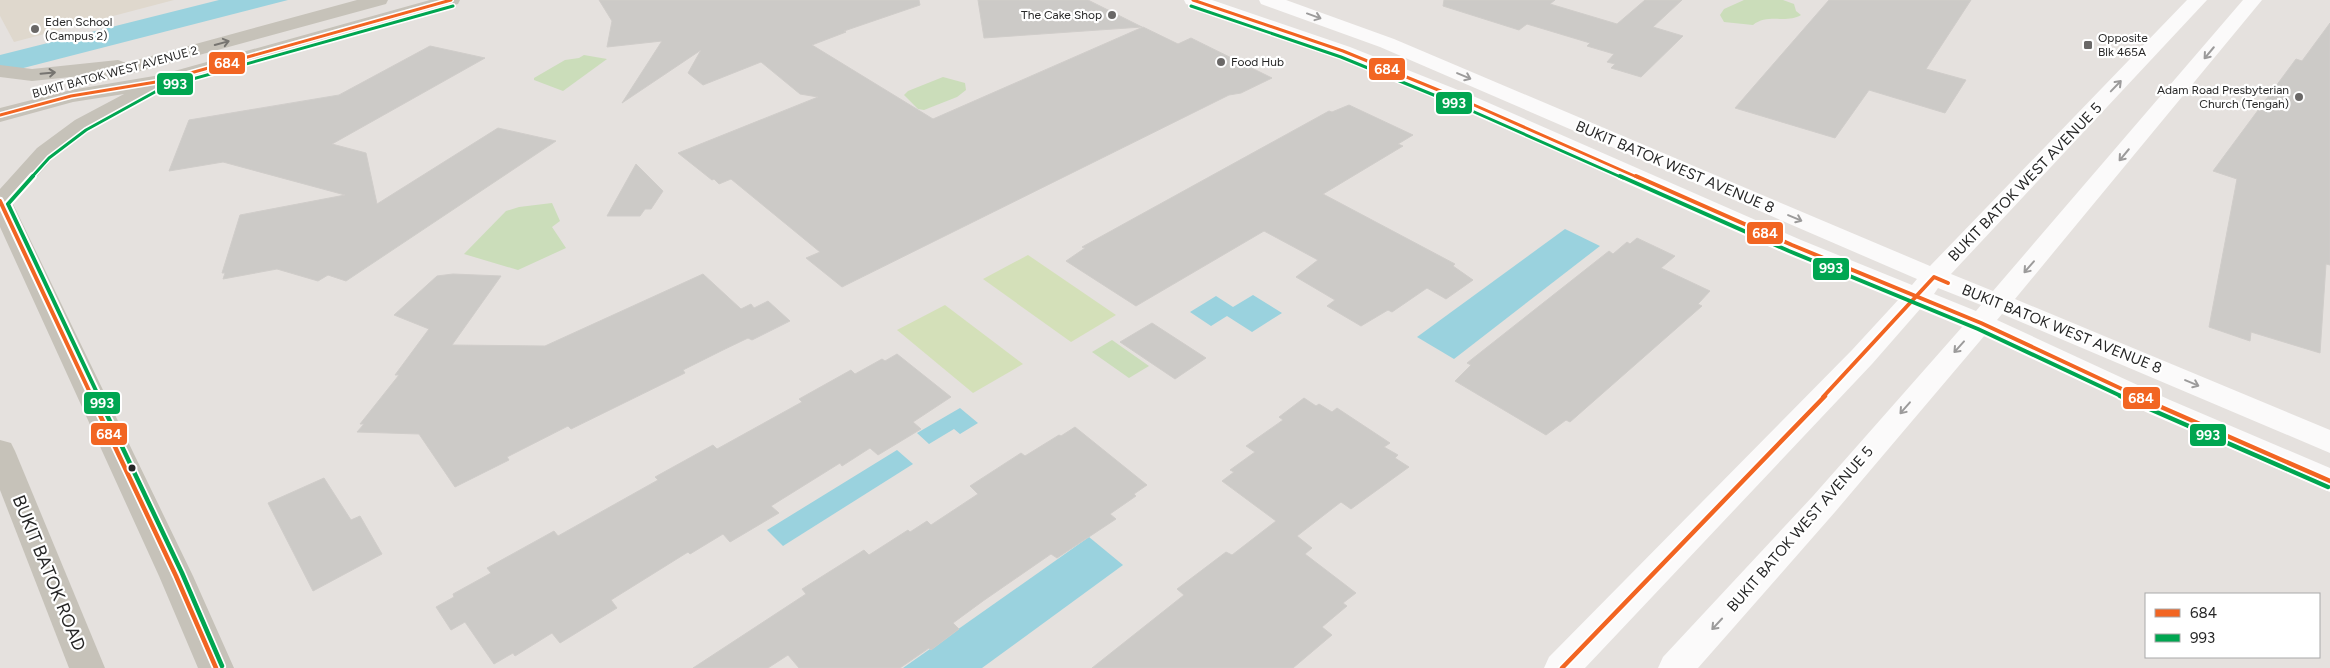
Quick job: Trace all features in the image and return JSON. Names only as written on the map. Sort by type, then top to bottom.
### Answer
[{"type":"main road","name":"BUKIT BATOK WEST AVENUE 2","points":[[0,104],[379,0]]},
{"type":"main road","name":"BUKIT BATOK WEST AVENUE 2","points":[[0,115],[71,96],[162,81],[451,0]]},
{"type":"main road","name":"BUKIT BATOK WEST AVENUE 2","points":[[311,40],[293,41],[284,34],[294,26],[316,18]]},
{"type":"main road","points":[[0,71],[32,75],[142,64]]},
{"type":"main road","points":[[162,81],[83,125],[45,153],[0,202],[172,567],[216,668]]},
{"type":"main road","name":"BUKIT BATOK ROAD","points":[[0,451],[87,668]]},
{"type":"street","name":"BUKIT BATOK WEST AVENUE 8","points":[[1193,0],[1344,52],[1439,90],[1792,245],[1926,286],[1999,302],[2330,442]]},
{"type":"street","name":"BUKIT BATOK WEST AVENUE 8","points":[[1268,0],[1387,43],[1926,286],[1981,323],[2160,407],[2330,481]]},
{"type":"street","name":"BUKIT BATOK WEST AVENUE 5","points":[[1562,668],[1862,357],[1926,286],[2198,0]]},
{"type":"street","name":"BUKIT BATOK WEST AVENUE 5","points":[[1676,668],[1750,588],[1981,323],[2253,0]]},
{"type":"shaded area","name":"Eden School (Campus 2)","points":[[0,0],[174,0],[14,42],[0,16]]},
{"type":"green space","points":[[1744,0],[1783,0],[1794,4],[1796,11],[1801,15],[1789,19],[1759,21],[1753,25],[1724,22],[1720,15],[1724,9]]},
{"type":"green space","points":[[584,55],[607,59],[563,91],[534,80],[534,78],[565,60],[579,58]]},
{"type":"green space","points":[[943,77],[965,83],[966,90],[957,97],[924,110],[918,109],[904,95],[908,91]]},
{"type":"green space","points":[[552,203],[560,221],[552,227],[566,248],[518,270],[464,254],[506,211],[519,207]]},
{"type":"green space","points":[[1028,255],[1116,315],[1071,342],[983,279]]},
{"type":"green space","points":[[945,305],[1023,364],[973,393],[897,330]]},
{"type":"green space","points":[[1112,340],[1149,366],[1129,378],[1092,352]]},
{"type":"water","points":[[219,0],[288,0],[0,74],[0,55]]},
{"type":"water","points":[[1565,229],[1600,246],[1454,359],[1417,337]]},
{"type":"water","points":[[1253,295],[1282,313],[1252,332],[1227,316],[1211,326],[1190,312],[1216,296],[1233,307]]},
{"type":"water","points":[[960,408],[978,423],[960,434],[954,429],[929,444],[917,433]]},
{"type":"water","points":[[897,450],[913,464],[783,546],[767,530]]},
{"type":"water","points":[[1089,537],[1123,565],[982,668],[903,668]]},
{"type":"building","points":[[599,0],[919,0],[920,5],[844,31],[846,32],[812,45],[933,119],[1143,27],[1178,44],[1191,38],[1272,78],[1241,93],[1229,95],[842,287],[806,258],[820,252],[731,179],[719,184],[678,153],[818,97],[800,94],[761,62],[703,85],[688,73],[701,50],[622,103],[662,41],[607,47],[612,21]]},
{"type":"building","points":[[978,0],[1088,0],[1142,27],[984,38]]},
{"type":"building","points":[[1444,0],[1555,0],[1550,4],[1617,24],[1645,0],[1682,0],[1653,27],[1683,36],[1641,77],[1611,68],[1615,64],[1607,62],[1614,54],[1587,46],[1590,43],[1527,24],[1519,30],[1443,6]]},
{"type":"building","points":[[1829,0],[1971,0],[1926,69],[1966,80],[1945,113],[1869,90],[1835,138],[1735,108]]},
{"type":"building","points":[[2330,23],[2330,265],[2326,264],[2320,353],[2251,332],[2250,341],[2209,327],[2237,179],[2213,171],[2296,59],[2302,61]]},
{"type":"building","points":[[430,46],[485,58],[332,144],[366,153],[377,204],[498,128],[556,141],[346,281],[328,275],[318,281],[277,269],[223,279],[225,273],[222,273],[240,215],[345,195],[223,162],[169,171],[189,120],[339,95]]},
{"type":"building","points":[[1349,105],[1413,135],[1398,144],[1403,146],[1323,194],[1455,264],[1453,266],[1473,280],[1446,299],[1427,288],[1392,312],[1388,310],[1361,326],[1327,306],[1335,300],[1296,277],[1318,260],[1264,231],[1136,306],[1066,261],[1085,248],[1082,247],[1140,215],[1329,111],[1332,112]]},
{"type":"building","points":[[636,164],[663,191],[651,209],[645,209],[640,216],[607,216]]},
{"type":"building","points":[[1637,238],[1675,256],[1661,268],[1710,291],[1698,304],[1702,306],[1570,422],[1566,420],[1546,435],[1455,381],[1471,365],[1467,363],[1609,251],[1613,254],[1627,242],[1630,244]]},
{"type":"building","points":[[453,274],[501,276],[452,345],[545,346],[703,274],[741,309],[751,304],[754,308],[768,301],[790,321],[752,340],[748,338],[723,350],[683,370],[685,373],[571,429],[568,426],[507,457],[509,460],[455,487],[419,434],[357,432],[364,424],[360,424],[399,375],[395,375],[429,329],[394,315],[437,276]]},
{"type":"building","points":[[1152,323],[1206,358],[1175,379],[1120,342]]},
{"type":"building","points":[[897,354],[951,397],[913,422],[921,429],[878,455],[870,448],[842,466],[840,463],[771,506],[779,513],[730,542],[723,534],[690,554],[688,552],[611,600],[617,608],[560,643],[552,633],[515,656],[513,653],[494,664],[465,622],[451,630],[436,607],[454,597],[453,594],[491,573],[487,568],[554,531],[558,536],[658,480],[655,477],[713,445],[717,449],[802,402],[799,399],[851,370],[855,374],[882,359],[885,361]]},
{"type":"building","points":[[1304,398],[1316,406],[1319,404],[1332,412],[1337,408],[1390,443],[1384,447],[1398,455],[1395,458],[1409,467],[1351,509],[1341,502],[1297,536],[1312,548],[1305,554],[1356,593],[1343,603],[1347,606],[1322,627],[1332,635],[1293,668],[1092,668],[1184,595],[1177,589],[1226,552],[1232,555],[1276,521],[1222,481],[1234,472],[1230,470],[1255,452],[1246,446],[1283,420],[1279,417]]},
{"type":"building","points":[[1075,427],[1147,485],[1134,494],[1136,496],[1110,514],[1116,519],[1057,558],[1051,554],[983,601],[953,623],[959,629],[931,650],[929,648],[900,668],[799,668],[788,655],[768,668],[693,668],[806,594],[802,589],[864,550],[869,555],[908,530],[910,532],[927,521],[931,525],[978,494],[970,486],[1021,453],[1025,456]]},
{"type":"building","points":[[324,478],[351,520],[360,516],[382,554],[313,591],[268,503]]},
{"type":"transit line","name":"684","points":[[0,115],[71,96],[162,81],[451,0]]},
{"type":"transit line","name":"684","points":[[1193,0],[1343,51],[1465,101],[1792,245],[1981,323],[2160,407],[2330,481]]},
{"type":"transit line","name":"993","points":[[222,666],[182,573],[8,204],[49,158],[86,130],[164,87],[453,6]]},
{"type":"transit line","name":"993","points":[[1191,6],[1341,57],[1463,107],[1789,251],[1978,329],[2157,413],[2328,487]]},
{"type":"transit line","name":"684","points":[[0,201],[176,576],[216,668]]},
{"type":"transit line","name":"684","points":[[1562,668],[1862,357],[1934,277],[1948,283]]},
{"type":"place","name":"The Cake Shop","points":[[1112,15]]},
{"type":"place","name":"Eden School (Campus 2)","points":[[35,29]]},
{"type":"place","name":"Opposite Blk 465A","points":[[2088,45]]},
{"type":"place","name":"Food Hub","points":[[1221,62]]},
{"type":"place","name":"Adam Road Presbyterian Church (Tengah)","points":[[2299,97]]}]
